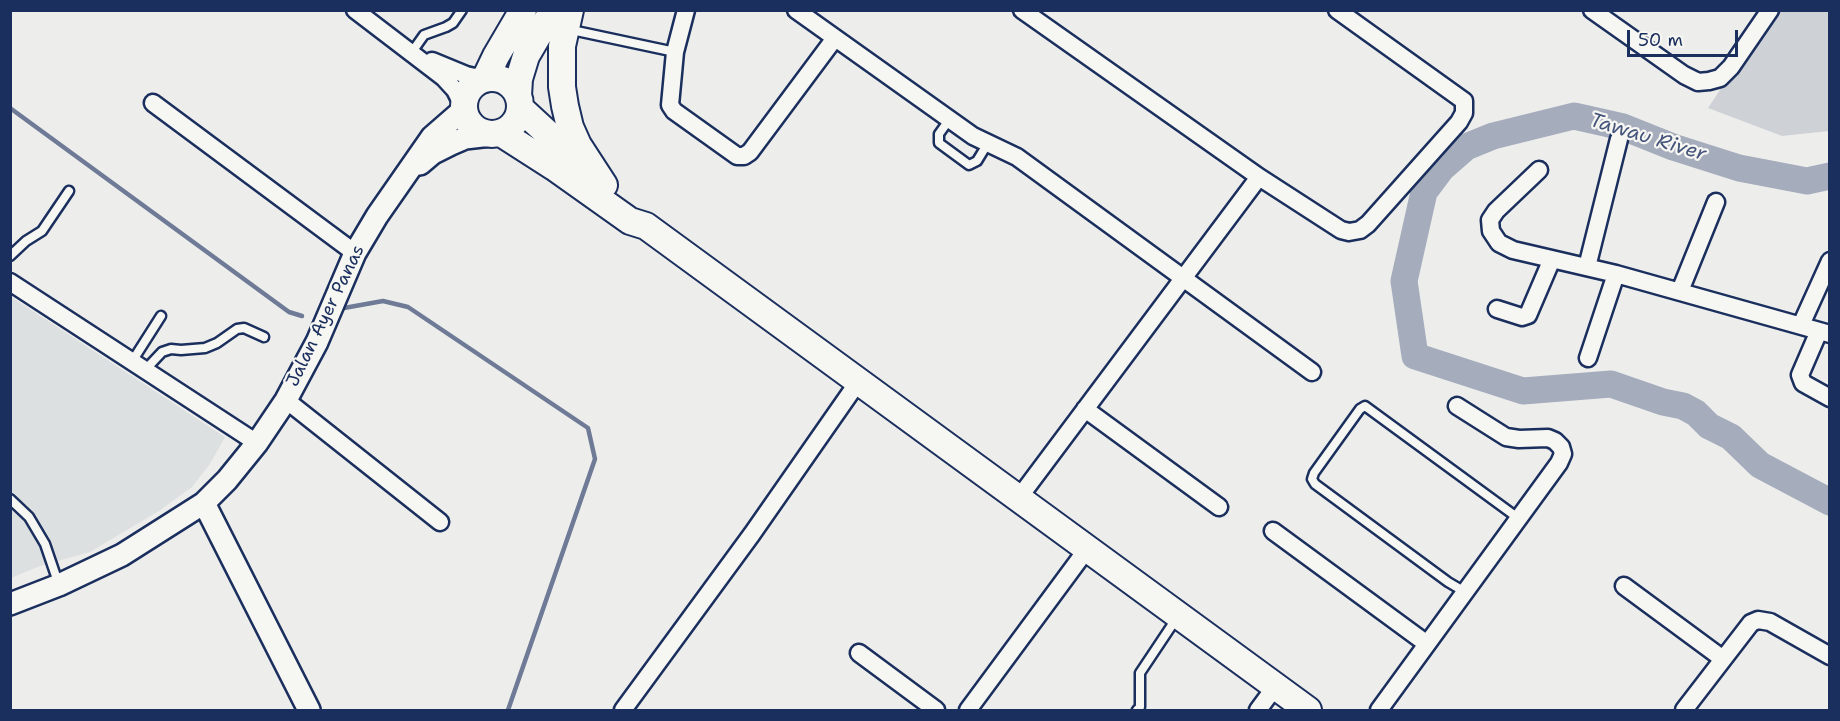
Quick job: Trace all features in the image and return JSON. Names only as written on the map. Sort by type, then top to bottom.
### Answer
[{"type":"main road","points":[[484,79],[523,10]]},
{"type":"main road","points":[[563,16],[526,56],[519,79],[519,102],[517,119],[511,128],[496,134],[481,133],[466,119],[463,108],[469,89],[484,79],[495,78],[504,81],[512,87],[519,102],[604,185],[636,211],[646,226]]},
{"type":"main road","points":[[563,16],[562,87],[570,127],[578,145],[604,185]]},
{"type":"main road","points":[[496,134],[554,167],[630,221],[646,226],[1308,711]]},
{"type":"street","points":[[355,10],[444,78],[455,90],[463,108]]},
{"type":"street","points":[[686,10],[675,52],[670,105],[674,111],[737,156],[744,156],[750,152],[835,38]]},
{"type":"street","points":[[796,10],[973,136],[1017,157],[1312,372]]},
{"type":"street","points":[[1022,10],[1259,177],[1341,230],[1349,232],[1360,230],[1376,215],[1464,113],[1464,100],[1337,10]]},
{"type":"street","points":[[1592,10],[1684,75],[1698,81],[1720,78],[1731,67],[1770,10]]},
{"type":"street","points":[[414,54],[466,75],[484,79]]},
{"type":"street","points":[[153,103],[355,253]]},
{"type":"street","name":"Jalan Ayer Panas","points":[[10,604],[59,585],[122,555],[204,502],[227,480],[257,443],[286,400],[317,342],[355,253],[377,216],[432,137],[463,108]]},
{"type":"street","name":"Jalan Ayer Panas","points":[[401,180],[433,153],[451,144],[465,138],[496,134]]},
{"type":"street","points":[[1587,267],[1619,139]]},
{"type":"street","points":[[1539,170],[1496,211],[1490,220],[1491,231],[1499,243],[1513,250],[1680,291],[1824,333],[1800,375],[1803,383],[1830,398]]},
{"type":"street","points":[[1018,498],[1259,177]]},
{"type":"street","points":[[1680,291],[1716,202]]},
{"type":"street","points":[[1497,309],[1522,317],[1527,315],[1552,260]]},
{"type":"street","points":[[1801,325],[1830,261]]},
{"type":"street","points":[[1588,358],[1616,274]]},
{"type":"street","points":[[10,282],[257,443]]},
{"type":"street","points":[[623,711],[752,534],[858,382]]},
{"type":"street","points":[[286,400],[440,522]]},
{"type":"street","points":[[1379,711],[1559,463],[1563,454],[1561,447],[1548,438],[1519,439],[1506,436],[1457,406]]},
{"type":"street","points":[[1085,409],[1220,507]]},
{"type":"street","points":[[204,502],[309,711]]},
{"type":"street","points":[[1273,531],[1427,644]]},
{"type":"street","points":[[968,711],[1087,549]]},
{"type":"street","points":[[1624,586],[1723,659]]},
{"type":"street","points":[[1684,711],[1751,623],[1758,620],[1770,622],[1830,656]]},
{"type":"street","points":[[859,653],[936,711]]},
{"type":"street","points":[[1258,711],[1275,687]]},
{"type":"lane","points":[[414,54],[424,35],[453,23],[462,10]]},
{"type":"lane","points":[[563,16],[675,52]]},
{"type":"lane","points":[[950,120],[939,135],[939,143],[969,165],[977,161],[988,143]]},
{"type":"lane","points":[[10,256],[26,241],[42,231],[69,191]]},
{"type":"lane","points":[[139,365],[161,315]]},
{"type":"lane","points":[[139,365],[171,349],[205,348],[217,344],[237,329],[244,328],[264,337]]},
{"type":"lane","points":[[1465,592],[1448,582],[1315,484],[1312,479],[1314,473],[1360,409],[1365,406],[1518,518]]},
{"type":"lane","points":[[10,499],[29,517],[45,544],[59,585]]},
{"type":"lane","points":[[1137,711],[1140,707],[1140,673],[1178,616]]},
{"type":"shaded area","points":[[1772,11],[1829,11],[1829,131],[1782,136],[1708,108]]},
{"type":"shaded area","points":[[10,296],[225,437],[210,464],[192,487],[159,511],[90,552],[40,566],[11,578]]},
{"type":"waterway","points":[[10,108],[289,312],[302,316]]},
{"type":"waterway","name":"Tawau River","points":[[1830,176],[1807,181],[1739,168],[1673,147],[1623,127],[1574,116],[1493,136],[1466,147],[1442,168],[1424,192],[1404,281],[1415,356],[1523,391],[1611,384],[1663,402],[1683,406],[1696,413],[1709,426],[1731,437],[1760,465],[1830,502]]},
{"type":"waterway","points":[[344,308],[383,301],[408,307],[588,428],[595,459],[508,710]]}]
